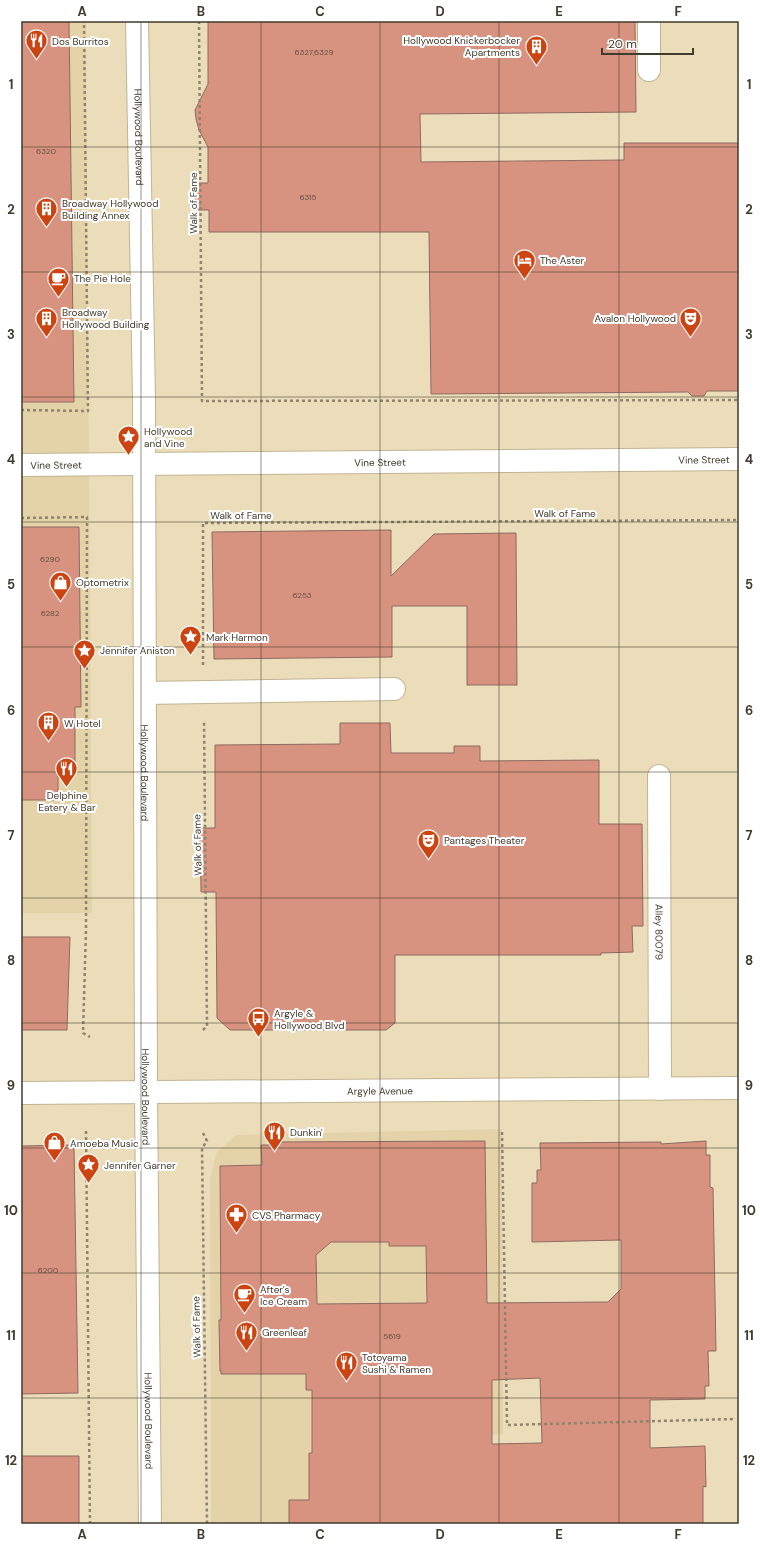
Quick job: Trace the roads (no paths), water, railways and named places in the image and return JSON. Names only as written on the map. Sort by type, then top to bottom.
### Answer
[{"type":"main road","name":"Hollywood Boulevard","points":[[137,21],[144,464],[146,1093],[150,1524]]},
{"type":"main road","points":[[649,21],[649,70]]},
{"type":"main road","name":"Vine Street","points":[[21,465],[739,459]]},
{"type":"main road","points":[[145,693],[394,688]]},
{"type":"main road","name":"Alley 80079","points":[[659,776],[660,1089]]},
{"type":"main road","name":"Argyle Avenue","points":[[21,1093],[739,1088]]},
{"type":"place","name":"Dos Burritos","points":[[37,60]]},
{"type":"place","name":"Hollywood Knickerbocker Apartments","points":[[536,66]]},
{"type":"place","name":"Broadway Hollywood Building Annex","points":[[47,228]]},
{"type":"place","name":"The Aster","points":[[525,280]]},
{"type":"place","name":"The Pie Hole","points":[[58,298]]},
{"type":"place","name":"Broadway Hollywood Building","points":[[47,338]]},
{"type":"place","name":"Avalon Hollywood","points":[[691,338]]},
{"type":"place","name":"Hollywood and Vine","points":[[128,456]]},
{"type":"place","name":"Optometrix","points":[[61,602]]},
{"type":"place","name":"Mark Harmon","points":[[190,656]]},
{"type":"place","name":"Jennifer Aniston","points":[[84,670]]},
{"type":"place","name":"W Hotel","points":[[48,742]]},
{"type":"place","name":"Delphine Eatery & Bar","points":[[67,788]]},
{"type":"place","name":"Pantages Theater","points":[[429,860]]},
{"type":"place","name":"Argyle & Hollywood Blvd","points":[[259,1038]]},
{"type":"place","name":"Dunkin'","points":[[274,1152]]},
{"type":"place","name":"Amoeba Music","points":[[54,1162]]},
{"type":"place","name":"Jennifer Garner","points":[[88,1184]]},
{"type":"place","name":"CVS Pharmacy","points":[[237,1234]]},
{"type":"place","name":"After's Ice Cream","points":[[244,1314]]},
{"type":"place","name":"Greenleaf","points":[[247,1352]]},
{"type":"place","name":"Totoyama Sushi & Ramen","points":[[346,1382]]}]
